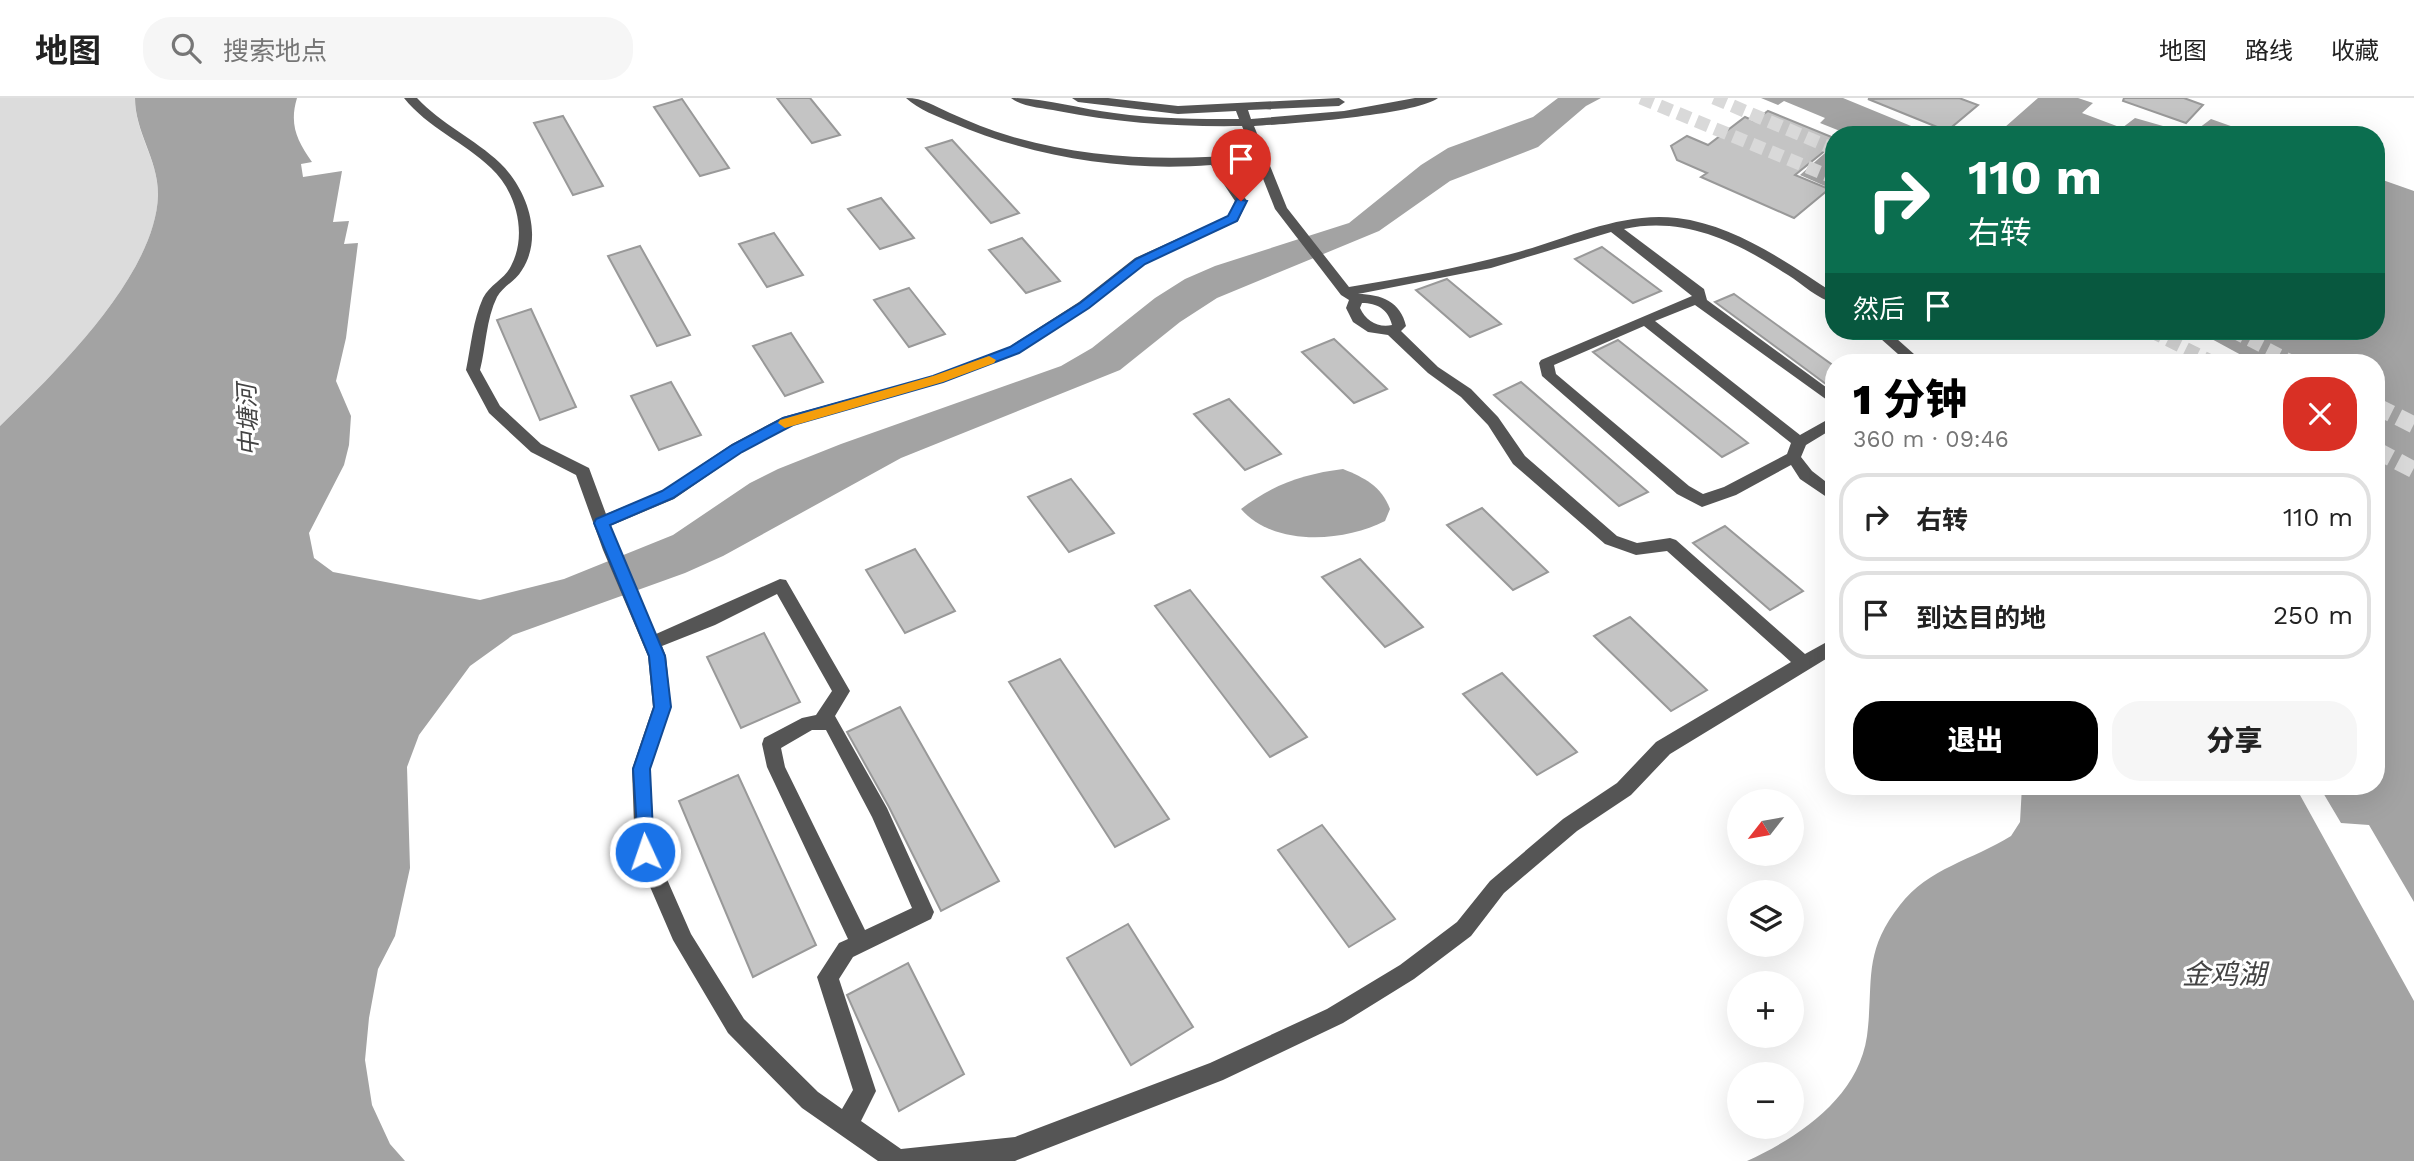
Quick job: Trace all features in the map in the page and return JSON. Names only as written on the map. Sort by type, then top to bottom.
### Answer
[{"type":"street","points":[[410,98],[437,123],[473,147],[506,176],[521,201],[525,239],[518,267],[491,295],[473,370],[494,409],[536,448],[583,472],[601,523],[657,656],[662,707],[641,769],[645,852],[683,940],[736,1026],[810,1100],[898,1161],[1015,1149],[1215,1072],[1335,1016],[1407,972],[1464,929],[1497,887],[1570,825],[1624,789],[1663,748],[1825,650]]},
{"type":"street","points":[[912,98],[971,126],[1025,145],[1124,159],[1181,163],[1260,157]]},
{"type":"street","points":[[1017,98],[1097,115],[1173,122],[1246,121],[1340,114],[1432,98]]},
{"type":"street","points":[[1077,98],[1178,110],[1297,106],[1374,98]]},
{"type":"street","points":[[1241,108],[1281,208],[1351,296],[1358,319],[1373,329],[1392,331],[1433,370],[1466,393],[1493,421],[1520,460],[1611,540],[1636,549],[1670,544],[1802,662]]},
{"type":"street","points":[[601,523],[668,495],[737,448],[788,421],[938,379],[1014,350],[1084,305],[1140,261],[1233,219],[1241,201],[1230,180],[1213,160]]},
{"type":"street","points":[[1351,296],[1539,251],[1613,227],[1653,219],[1698,226],[1750,248],[1825,294]]},
{"type":"street","points":[[1613,227],[1699,292],[1700,302],[1825,393]]},
{"type":"street","points":[[1351,296],[1381,300],[1398,318],[1399,326],[1392,331]]},
{"type":"street","points":[[1699,298],[1546,363],[1549,376],[1683,490],[1702,501],[1730,491],[1796,450],[1825,428]]},
{"type":"street","points":[[1645,320],[1796,450],[1805,475],[1825,489]]},
{"type":"street","points":[[1890,340],[1906,354]]},
{"type":"street","points":[[651,643],[709,620],[780,585],[841,691],[822,722]]},
{"type":"street","points":[[846,1125],[864,1091],[828,977],[846,950],[924,912],[854,764],[831,722],[809,723],[771,744],[776,766],[860,942]]},
{"type":"shaded area","points":[[0,98],[135,98],[139,124],[155,171],[158,196],[153,227],[140,258],[121,290],[73,351],[0,426]]},
{"type":"water","name":"中塘河","points":[[135,98],[297,98],[294,124],[302,147],[312,162],[301,164],[303,177],[342,171],[333,222],[349,221],[344,244],[358,243],[346,338],[336,381],[351,416],[349,445],[344,465],[309,533],[314,558],[333,572],[480,600],[564,579],[673,535],[750,483],[778,469],[1061,366],[1092,348],[1155,298],[1185,279],[1215,266],[1349,223],[1421,165],[1448,148],[1533,117],[1558,98],[1601,98],[1586,106],[1538,147],[1450,181],[1379,231],[1217,298],[1180,322],[1120,370],[901,458],[723,556],[685,573],[513,635],[470,666],[419,735],[407,767],[410,868],[395,936],[378,969],[369,1018],[365,1060],[372,1105],[390,1144],[405,1161],[0,1161],[0,426],[47,379],[98,321],[140,258],[153,227],[158,196],[157,183],[139,123]]},
{"type":"water","points":[[1761,98],[1843,98],[1911,126],[1828,126],[1820,123],[1825,118],[1784,101],[1778,105]]},
{"type":"water","points":[[2038,98],[2078,98],[2093,103],[2082,113],[2117,126],[2006,126]]},
{"type":"water","points":[[2135,118],[2163,126],[2125,126]]},
{"type":"water","points":[[2211,119],[2231,126],[2202,126]]},
{"type":"water","points":[[1825,153],[1825,186],[1800,175]]},
{"type":"water","name":"金鸡湖","points":[[2385,181],[2414,191],[2414,1161],[1747,1161],[1787,1139],[1804,1139],[1804,1128],[1839,1096],[1852,1078],[1861,1058],[1867,1036],[1872,968],[1880,938],[1888,922],[1911,892],[1924,882],[2011,836],[2020,822],[2022,795],[2385,795],[2385,354],[2239,354],[2214,340],[2385,340]]},
{"type":"water","points":[[1343,469],[1365,480],[1382,494],[1390,509],[1385,521],[1350,533],[1310,537],[1272,530],[1241,509],[1265,493],[1289,482]]},
{"type":"pier","points":[[2300,795],[2324,795],[2341,823],[2369,825],[2414,902],[2414,1001]]},
{"type":"building","points":[[777,98],[810,98],[840,135],[812,143]]},
{"type":"building","points":[[1959,98],[1978,105],[1953,126],[1935,126],[1868,99]]},
{"type":"building","points":[[2124,98],[2184,98],[2203,105],[2186,123],[2123,101]]},
{"type":"building","points":[[682,99],[729,168],[700,176],[654,107]]},
{"type":"building","points":[[1768,111],[1825,134],[1825,151],[1795,175],[1825,187],[1825,192],[1794,218],[1701,177],[1707,173],[1677,160],[1671,146],[1687,136],[1708,145],[1745,117],[1754,121]]},
{"type":"building","points":[[563,116],[603,186],[573,195],[534,123]]},
{"type":"building","points":[[952,140],[1019,213],[991,223],[926,148]]},
{"type":"building","points":[[881,198],[914,238],[880,249],[848,209]]},
{"type":"building","points":[[774,233],[803,275],[767,287],[739,244]]},
{"type":"building","points":[[1022,238],[1060,281],[1026,293],[989,250]]},
{"type":"building","points":[[640,246],[690,335],[657,346],[608,256]]},
{"type":"building","points":[[1602,247],[1661,291],[1633,303],[1575,259]]},
{"type":"building","points":[[1447,279],[1501,324],[1470,337],[1416,290]]},
{"type":"building","points":[[909,288],[945,334],[909,347],[874,300]]},
{"type":"building","points":[[1734,294],[1825,360],[1825,383],[1715,302]]},
{"type":"building","points":[[531,309],[576,407],[540,420],[497,320]]},
{"type":"building","points":[[791,333],[823,382],[785,396],[753,346]]},
{"type":"building","points":[[1334,339],[1387,389],[1354,403],[1302,352]]},
{"type":"building","points":[[1618,340],[1748,443],[1722,457],[1593,352]]},
{"type":"building","points":[[671,382],[701,435],[659,450],[631,396]]},
{"type":"building","points":[[1521,382],[1648,492],[1619,506],[1494,395]]},
{"type":"building","points":[[1229,399],[1281,454],[1245,470],[1194,414]]},
{"type":"building","points":[[1071,479],[1114,533],[1069,552],[1028,497]]},
{"type":"building","points":[[1482,508],[1548,572],[1513,590],[1447,525]]},
{"type":"building","points":[[1725,526],[1803,591],[1770,610],[1693,543]]},
{"type":"building","points":[[915,549],[955,611],[905,633],[866,570]]},
{"type":"building","points":[[1360,559],[1423,627],[1385,647],[1322,577]]},
{"type":"building","points":[[1190,590],[1307,737],[1270,757],[1155,606]]},
{"type":"building","points":[[1630,617],[1707,690],[1671,711],[1594,636]]},
{"type":"building","points":[[764,633],[800,702],[741,728],[707,657]]},
{"type":"building","points":[[1060,659],[1169,819],[1115,847],[1009,682]]},
{"type":"building","points":[[1502,673],[1577,752],[1537,775],[1463,694]]},
{"type":"building","points":[[900,707],[999,881],[941,911],[889,807],[847,732]]},
{"type":"building","points":[[738,775],[816,945],[753,977],[679,801]]},
{"type":"building","points":[[1322,825],[1395,919],[1349,947],[1278,850]]},
{"type":"building","points":[[1128,924],[1193,1027],[1131,1065],[1067,958]]},
{"type":"building","points":[[908,963],[964,1074],[899,1111],[847,995]]},
{"type":"tunnel","points":[[1641,98],[1825,174]]},
{"type":"tunnel","points":[[1714,98],[1825,145]]},
{"type":"tunnel","points":[[2168,340],[2197,354]]},
{"type":"tunnel","points":[[2250,340],[2277,354]]},
{"type":"tunnel","points":[[2385,410],[2414,425]]},
{"type":"tunnel","points":[[2385,455],[2414,470]]},
{"type":"slow traffic","points":[[785,423],[866,397],[938,379],[989,360]]},
{"type":"route","points":[[645,852],[641,769],[662,707],[657,656],[601,523],[668,495],[737,448],[788,421],[938,379],[1014,350],[1084,305],[1140,261],[1233,219],[1241,201]]}]
